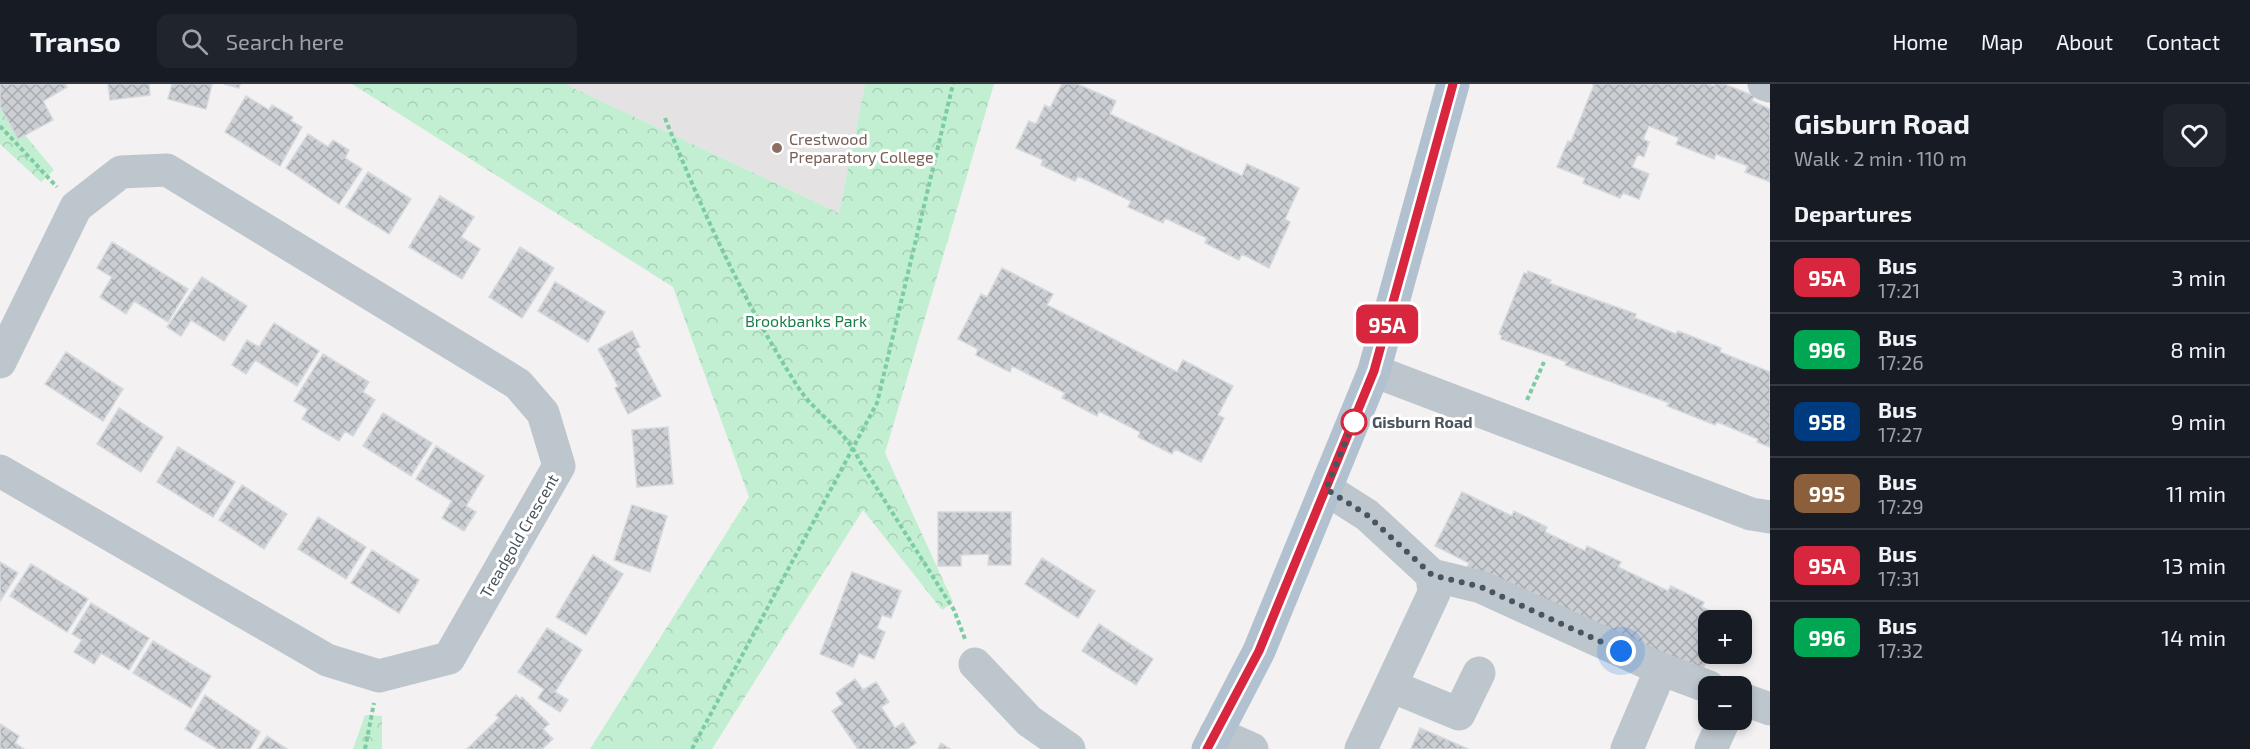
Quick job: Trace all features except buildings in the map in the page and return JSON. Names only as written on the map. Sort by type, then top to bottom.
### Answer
[{"type":"main road","points":[[1212,741],[1259,651],[1374,371],[1454,84]]},
{"type":"street","points":[[1764,84],[1770,86]]},
{"type":"street","name":"Treadgold Crescent","points":[[0,362],[76,207],[121,172],[167,170],[518,384],[543,413],[559,466],[449,658],[379,676]]},
{"type":"street","points":[[1374,371],[1751,514],[1770,517]]},
{"type":"street","points":[[0,471],[327,660],[379,676]]},
{"type":"street","points":[[1326,489],[1367,515],[1432,575],[1481,587],[1661,669],[1698,683]]},
{"type":"street","points":[[1361,749],[1434,593],[1432,575]]},
{"type":"street","points":[[975,663],[1029,721],[1070,749]]},
{"type":"street","points":[[1627,749],[1661,669]]},
{"type":"street","points":[[1390,686],[1459,714],[1479,673]]},
{"type":"street","points":[[1752,703],[1770,709]]},
{"type":"street","points":[[1711,749],[1720,730]]},
{"type":"street","points":[[1212,741],[1252,749]]},
{"type":"path","points":[[692,749],[872,413],[881,390],[953,84]]},
{"type":"path","points":[[665,118],[716,238],[784,364],[806,400],[854,447],[859,460],[954,610],[975,663]]},
{"type":"path","points":[[0,126],[76,207]]},
{"type":"path","points":[[1516,425],[1544,362]]},
{"type":"path","points":[[365,749],[379,676]]},
{"type":"shaded area","name":"Crestwood Preparatory College","points":[[565,84],[865,84],[839,213]]},
{"type":"green space","name":"Brookbanks Park","points":[[352,84],[565,84],[839,213],[865,84],[994,84],[885,453],[953,602],[942,610],[863,510],[712,749],[590,749],[749,497],[673,287]]},
{"type":"green space","points":[[0,105],[54,170],[41,182],[0,144]]},
{"type":"green space","points":[[365,715],[382,716],[382,749],[353,749]]},
{"type":"bus line","name":"95A","points":[[1207,749],[1259,651],[1374,371],[1453,84]]},
{"type":"place","name":"Crestwood Preparatory College","points":[[777,148]]},
{"type":"place","name":"Gisburn Road","points":[[1354,422]]},
{"type":"route","points":[[1354,422],[1355,418],[1326,489],[1367,515],[1432,575],[1481,587],[1621,651]]}]
